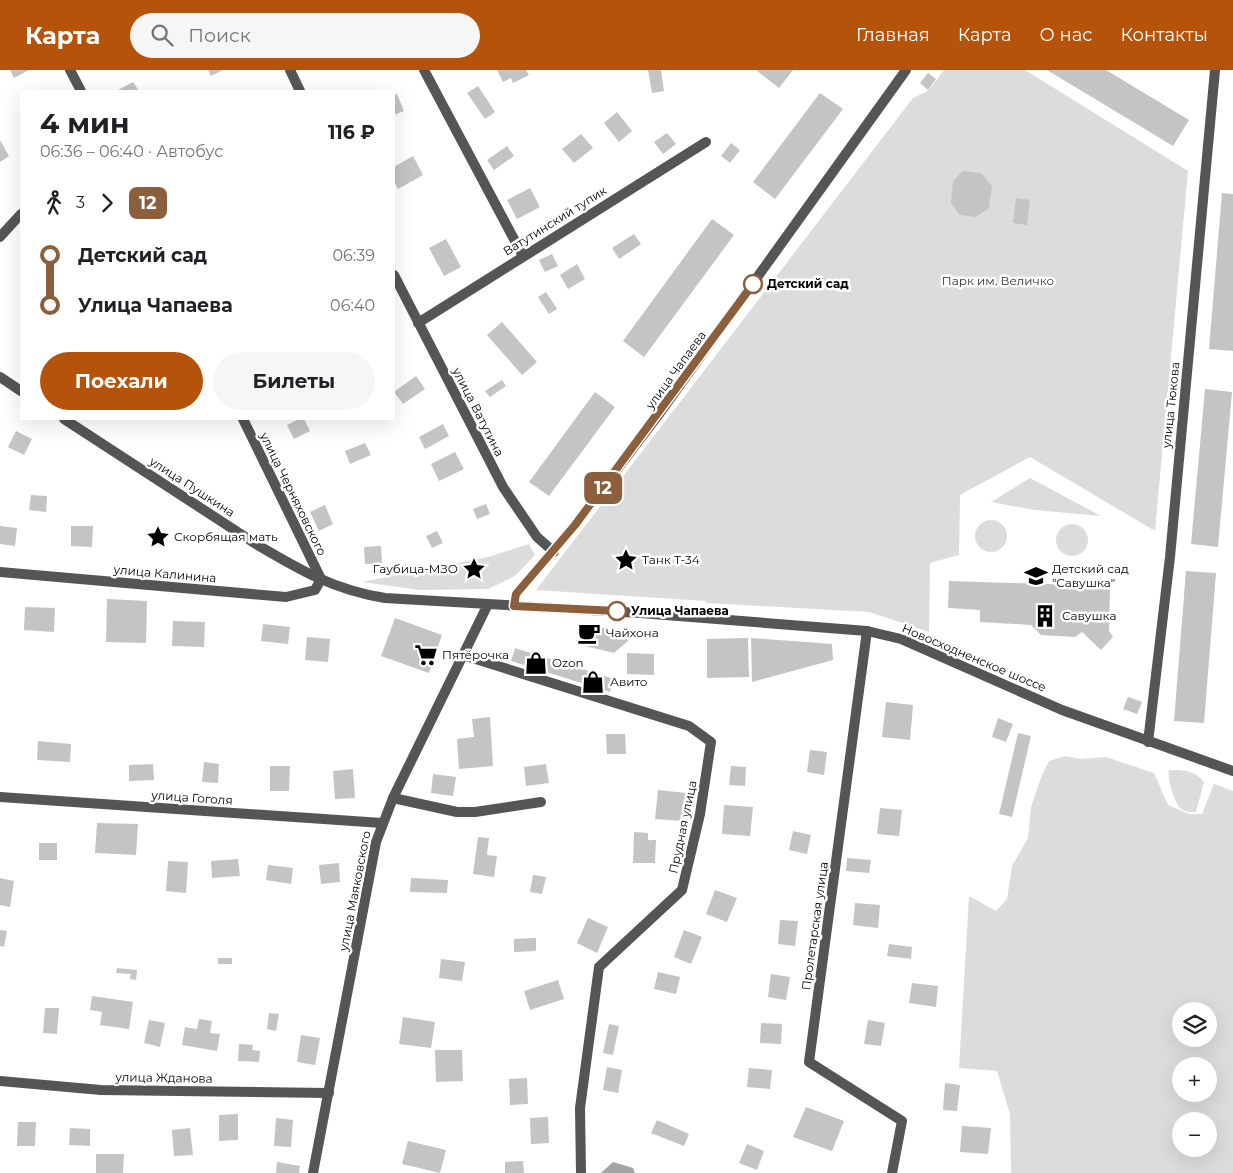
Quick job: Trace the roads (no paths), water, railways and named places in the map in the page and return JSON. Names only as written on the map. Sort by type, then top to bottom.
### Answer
[{"type":"street","points":[[70,70],[80,90]]},
{"type":"street","points":[[290,70],[300,90]]},
{"type":"street","points":[[424,70],[523,256]]},
{"type":"street","name":"улица Чапаева","points":[[514,606],[516,594],[554,552],[664,407],[906,70]]},
{"type":"street","name":"улица Тюкова","points":[[1148,742],[1170,557],[1215,70]]},
{"type":"street","name":"Ватутинский тупик","points":[[418,323],[706,142]]},
{"type":"street","points":[[0,237],[20,215]]},
{"type":"street","name":"улица Ватутина","points":[[395,277],[503,487],[537,537],[554,552]]},
{"type":"street","points":[[0,377],[20,390]]},
{"type":"street","name":"улица Пушкина","points":[[66,420],[256,544],[346,591],[378,597],[514,606]]},
{"type":"street","name":"улица Черняховского","points":[[243,420],[321,579]]},
{"type":"street","name":"улица Калинина","points":[[0,572],[286,597],[315,590],[321,579]]},
{"type":"street","name":"улица Маяковского","points":[[313,1173],[376,842],[393,798],[488,604]]},
{"type":"street","name":"Новосходненское шоссе","points":[[514,606],[640,613],[867,631],[901,639],[1062,710],[1233,772]]},
{"type":"street","name":"Пролетарская улица","points":[[867,631],[809,1062],[902,1122],[892,1173]]},
{"type":"street","name":"Прудная улица","points":[[463,655],[689,726],[711,742],[700,814],[682,890],[599,967],[580,1108],[581,1173]]},
{"type":"street","name":"улица Гоголя","points":[[0,797],[382,823]]},
{"type":"street","points":[[393,798],[457,812],[475,812],[541,802]]},
{"type":"street","name":"улица Жданова","points":[[0,1081],[101,1090],[329,1093]]},
{"type":"place","name":"Детский сад","points":[[753,284]]},
{"type":"place","name":"Скорбящая мать","points":[[158,537]]},
{"type":"place","name":"Танк Т-34","points":[[626,560]]},
{"type":"place","name":"Гаубица-МЗО","points":[[474,569]]},
{"type":"place","name":"Детский сад \"Савушка\"","points":[[1036,576]]},
{"type":"place","name":"Улица Чапаева","points":[[617,611]]},
{"type":"place","name":"Савушка","points":[[1045,616]]},
{"type":"place","name":"Чайхона","points":[[589,633]]},
{"type":"place","name":"Пятёрочка","points":[[426,655]]},
{"type":"place","name":"Ozon","points":[[536,663]]},
{"type":"place","name":"Авито","points":[[593,682]]},
{"type":"park label","name":"Парк им. Величко","points":[[998,281]]}]
